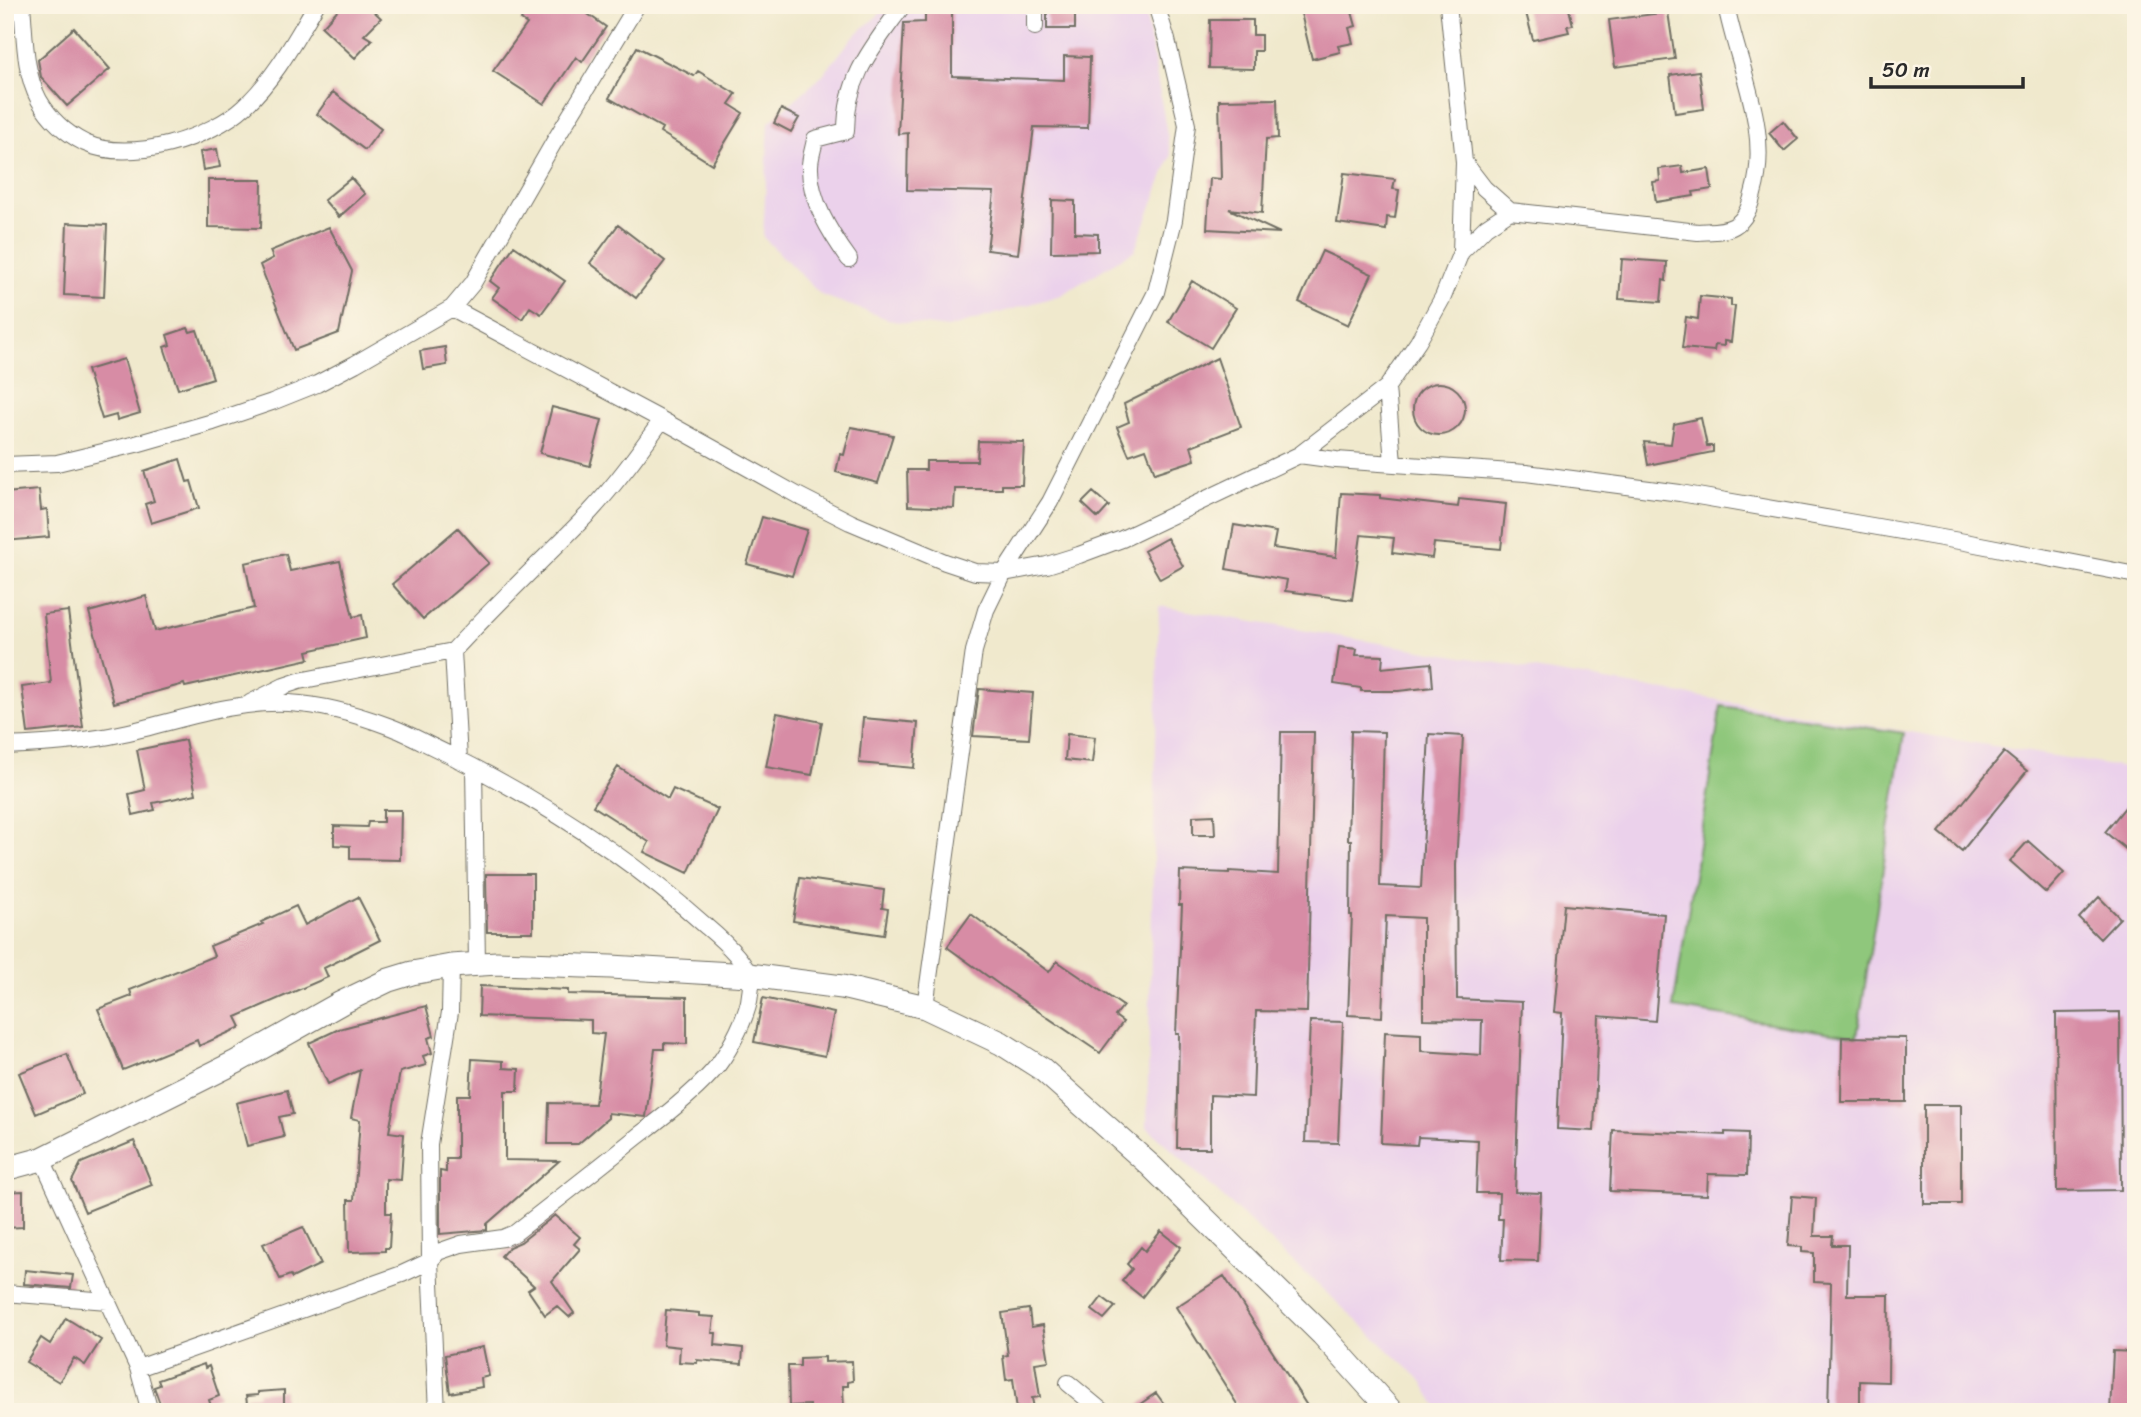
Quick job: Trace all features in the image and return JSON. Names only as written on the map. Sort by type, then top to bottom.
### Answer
[{"type":"main road","points":[[5,1169],[42,1159],[236,1062],[362,992],[412,973],[451,965],[477,964],[611,967],[749,975],[842,987],[925,1007],[1001,1043],[1042,1069],[1151,1166],[1322,1334],[1392,1412]]},
{"type":"street","points":[[22,5],[33,85],[55,123],[85,144],[128,151],[184,141],[207,132],[244,106],[270,76],[316,5]]},
{"type":"street","points":[[5,466],[57,463],[213,422],[272,402],[317,384],[452,308],[473,283],[637,5]]},
{"type":"street","points":[[849,260],[833,237],[812,184],[810,166],[815,139],[846,131],[846,105],[861,65],[904,5]]},
{"type":"street","points":[[1035,5],[1035,27]]},
{"type":"street","points":[[925,1007],[974,650],[986,610],[1004,573],[1050,502],[1156,292],[1174,220],[1187,125],[1156,5]]},
{"type":"street","points":[[452,308],[850,522],[975,572],[1004,573],[1047,565],[1122,539],[1299,455],[1387,387],[1418,342],[1443,297],[1461,251],[1464,162],[1448,5]]},
{"type":"street","points":[[1464,162],[1494,198],[1510,211],[1698,232],[1734,226],[1745,216],[1759,173],[1758,124],[1734,43],[1726,5]]},
{"type":"street","points":[[1461,251],[1486,227],[1510,211]]},
{"type":"street","points":[[1387,387],[1393,463]]},
{"type":"street","points":[[249,704],[276,689],[299,681],[453,651],[590,511],[625,471],[662,420]]},
{"type":"street","points":[[1299,455],[1526,473],[1680,493],[1965,542],[2136,575]]},
{"type":"street","points":[[453,651],[466,764],[477,964]]},
{"type":"street","points":[[5,746],[88,740],[249,704],[287,703],[348,712],[390,726],[466,764],[595,839],[673,896],[737,956],[749,975],[750,995],[747,1007],[720,1063],[663,1117],[515,1233],[503,1238],[461,1244],[438,1252],[430,1261],[402,1274],[138,1368]]},
{"type":"street","points":[[437,1412],[430,1261],[429,1144],[450,1012],[451,965]]},
{"type":"street","points":[[42,1159],[138,1368],[150,1412]]},
{"type":"street","points":[[5,1293],[108,1301]]},
{"type":"street","points":[[1068,1383],[1103,1412]]},
{"type":"shaded area","points":[[890,5],[1144,5],[1171,156],[1135,250],[1061,295],[948,328],[893,321],[821,295],[763,237],[769,122],[822,76],[853,37]]},
{"type":"shaded area","points":[[1159,606],[2136,770],[2136,1412],[1440,1412],[1422,1381],[1147,1127]]},
{"type":"green space","points":[[1721,706],[1904,733],[1857,1037],[1673,1008]]},
{"type":"building","points":[[342,5],[367,5],[381,18],[364,35],[372,40],[355,58],[322,27]]},
{"type":"building","points":[[531,5],[575,5],[606,27],[582,62],[576,57],[544,104],[493,71],[527,24],[521,20]]},
{"type":"building","points":[[1047,5],[1075,5],[1075,29],[1047,29]]},
{"type":"building","points":[[1299,5],[1350,5],[1356,26],[1349,28],[1353,43],[1338,46],[1340,52],[1312,59]]},
{"type":"building","points":[[1524,5],[1568,5],[1573,25],[1567,26],[1569,32],[1533,40]]},
{"type":"building","points":[[925,11],[952,13],[952,76],[1064,80],[1064,56],[1090,57],[1088,128],[1034,127],[1018,254],[987,250],[994,192],[907,190],[908,133],[898,134],[904,23],[925,22]]},
{"type":"building","points":[[1668,12],[1675,59],[1615,67],[1609,20]]},
{"type":"building","points":[[1210,20],[1253,20],[1253,35],[1261,35],[1261,51],[1254,51],[1254,69],[1209,68]]},
{"type":"building","points":[[74,28],[110,69],[67,106],[41,77],[38,60]]},
{"type":"building","points":[[637,47],[694,76],[698,71],[736,94],[729,104],[743,113],[712,164],[660,132],[662,128],[609,98]]},
{"type":"building","points":[[1699,71],[1704,109],[1675,113],[1670,75]]},
{"type":"building","points":[[333,92],[381,129],[365,150],[317,114]]},
{"type":"building","points":[[1277,99],[1278,138],[1266,139],[1262,213],[1229,209],[1280,233],[1207,229],[1210,178],[1221,179],[1219,100]]},
{"type":"building","points":[[781,109],[799,118],[791,132],[774,123]]},
{"type":"building","points":[[1783,121],[1798,139],[1784,151],[1769,133]]},
{"type":"building","points":[[217,149],[220,167],[203,170],[200,152]]},
{"type":"building","points":[[1682,166],[1683,173],[1709,169],[1712,189],[1693,192],[1694,196],[1656,202],[1653,182],[1660,181],[1659,169]]},
{"type":"building","points":[[1344,173],[1395,179],[1393,189],[1399,190],[1395,218],[1387,217],[1386,230],[1337,223]]},
{"type":"building","points":[[351,178],[365,194],[339,217],[324,200]]},
{"type":"building","points":[[208,180],[262,180],[261,228],[208,227]]},
{"type":"building","points":[[1052,200],[1075,201],[1075,233],[1098,234],[1098,251],[1051,252]]},
{"type":"building","points":[[67,223],[107,225],[104,297],[64,295]]},
{"type":"building","points":[[618,225],[665,261],[636,298],[590,263]]},
{"type":"building","points":[[329,227],[352,271],[339,333],[294,350],[260,265],[273,258],[270,251]]},
{"type":"building","points":[[514,246],[565,281],[541,314],[530,307],[522,319],[492,298],[499,288],[490,281]]},
{"type":"building","points":[[1322,251],[1372,274],[1348,325],[1299,302]]},
{"type":"building","points":[[1622,259],[1667,262],[1661,302],[1619,299]]},
{"type":"building","points":[[1192,281],[1236,308],[1211,348],[1168,322]]},
{"type":"building","points":[[1700,296],[1731,299],[1731,306],[1735,306],[1731,342],[1724,341],[1724,346],[1715,345],[1714,351],[1682,348],[1686,317],[1698,319]]},
{"type":"building","points":[[188,328],[190,332],[197,330],[213,378],[178,389],[164,347],[170,345],[167,335]]},
{"type":"building","points":[[445,347],[447,365],[423,369],[420,351]]},
{"type":"building","points":[[1217,358],[1241,427],[1191,446],[1195,460],[1155,473],[1146,449],[1129,455],[1117,427],[1129,422],[1124,404]]},
{"type":"building","points":[[124,359],[140,413],[117,420],[116,415],[102,419],[87,370]]},
{"type":"building","points":[[1439,383],[1449,385],[1457,391],[1463,399],[1463,419],[1457,427],[1449,433],[1439,435],[1429,433],[1421,427],[1415,419],[1413,409],[1415,399],[1421,391],[1429,385]]},
{"type":"building","points":[[552,407],[602,420],[590,466],[540,453]]},
{"type":"building","points":[[1701,418],[1707,446],[1713,446],[1713,452],[1648,465],[1644,442],[1671,444],[1674,424]]},
{"type":"building","points":[[851,427],[893,435],[878,483],[836,472],[840,454],[844,455]]},
{"type":"building","points":[[978,441],[1024,442],[1022,485],[1002,485],[1002,489],[955,489],[954,508],[908,506],[907,470],[926,470],[926,461],[977,461]]},
{"type":"building","points":[[180,459],[187,482],[191,481],[199,508],[151,523],[145,504],[154,501],[144,471]]},
{"type":"building","points":[[39,490],[41,510],[47,509],[49,537],[5,541],[5,493]]},
{"type":"building","points":[[1093,492],[1109,506],[1098,518],[1082,503]]},
{"type":"building","points":[[1341,493],[1380,495],[1380,498],[1458,507],[1459,499],[1506,504],[1501,549],[1434,543],[1432,558],[1392,553],[1394,538],[1361,535],[1352,600],[1285,591],[1287,580],[1226,569],[1234,525],[1276,532],[1273,548],[1336,557]]},
{"type":"building","points":[[762,517],[807,530],[792,576],[747,564]]},
{"type":"building","points":[[458,528],[489,563],[423,619],[392,584]]},
{"type":"building","points":[[1167,538],[1183,566],[1160,579],[1144,551]]},
{"type":"building","points":[[286,554],[290,571],[340,561],[353,617],[362,615],[366,638],[307,651],[309,659],[185,687],[184,684],[114,703],[89,612],[146,596],[155,631],[254,608],[245,563]]},
{"type":"building","points":[[68,611],[83,727],[28,733],[22,687],[51,683],[44,614]]},
{"type":"building","points":[[1339,647],[1357,649],[1356,655],[1383,656],[1382,668],[1431,663],[1433,687],[1361,691],[1361,688],[1334,684]]},
{"type":"building","points":[[979,689],[1033,693],[1029,739],[973,736]]},
{"type":"building","points":[[777,713],[822,722],[812,775],[766,767]]},
{"type":"building","points":[[863,718],[918,723],[914,768],[859,763]]},
{"type":"building","points":[[1351,731],[1384,732],[1380,886],[1421,888],[1429,734],[1463,736],[1456,865],[1457,999],[1522,1002],[1515,1192],[1541,1193],[1538,1261],[1501,1260],[1503,1219],[1498,1219],[1499,1193],[1476,1193],[1478,1140],[1418,1137],[1417,1145],[1381,1143],[1385,1032],[1421,1034],[1421,1051],[1481,1055],[1482,1020],[1423,1019],[1423,918],[1386,916],[1382,1017],[1348,1015],[1352,915],[1351,840],[1348,840]]},
{"type":"building","points":[[1281,732],[1314,732],[1307,1012],[1256,1011],[1253,1097],[1210,1095],[1210,1148],[1177,1148],[1179,1034],[1176,1034],[1182,905],[1179,905],[1180,871],[1278,874]]},
{"type":"building","points":[[1067,734],[1095,737],[1092,763],[1065,760]]},
{"type":"building","points":[[185,740],[196,794],[153,803],[155,810],[133,815],[129,794],[145,790],[137,750]]},
{"type":"building","points":[[2004,752],[2027,771],[1962,851],[1939,832]]},
{"type":"building","points":[[618,767],[668,799],[673,789],[718,809],[688,873],[644,852],[649,842],[593,806]]},
{"type":"building","points":[[2126,806],[2136,813],[2136,840],[2127,850],[2105,832]]},
{"type":"building","points":[[383,810],[401,810],[400,860],[350,859],[350,846],[334,845],[334,826],[367,827],[368,822],[383,822]]},
{"type":"building","points":[[1214,815],[1215,835],[1193,835],[1193,816]]},
{"type":"building","points":[[2028,841],[2064,873],[2046,893],[2010,861]]},
{"type":"building","points":[[486,874],[533,874],[533,932],[487,932]]},
{"type":"building","points":[[800,878],[884,890],[882,908],[888,909],[884,935],[793,921]]},
{"type":"building","points":[[358,897],[380,940],[324,968],[328,977],[236,1017],[241,1027],[199,1046],[197,1040],[123,1070],[98,1009],[132,996],[130,990],[214,956],[210,946],[263,924],[261,922],[296,906],[305,925]]},
{"type":"building","points":[[2099,897],[2120,918],[2100,939],[2079,918]]},
{"type":"building","points":[[1564,905],[1664,914],[1655,1021],[1599,1016],[1594,1131],[1557,1129],[1562,1013],[1554,1012]]},
{"type":"building","points":[[971,914],[1049,972],[1057,961],[1123,1006],[1115,1016],[1123,1022],[1100,1053],[947,947]]},
{"type":"building","points":[[480,986],[568,990],[568,994],[687,997],[687,1044],[664,1043],[664,1049],[655,1049],[646,1117],[608,1113],[608,1118],[578,1144],[548,1144],[549,1103],[595,1104],[604,1034],[591,1033],[591,1020],[479,1016]]},
{"type":"building","points":[[763,998],[834,1013],[825,1056],[754,1042]]},
{"type":"building","points":[[426,1006],[434,1036],[428,1038],[432,1053],[423,1056],[426,1065],[400,1072],[389,1132],[404,1134],[401,1180],[386,1179],[386,1213],[391,1213],[389,1248],[385,1248],[385,1251],[349,1252],[348,1200],[354,1200],[360,1120],[351,1118],[360,1070],[328,1084],[309,1043],[339,1029]]},
{"type":"building","points":[[2120,1012],[2121,1190],[2057,1191],[2056,1013]]},
{"type":"building","points":[[1310,1021],[1343,1022],[1338,1143],[1305,1142]]},
{"type":"building","points":[[1842,1037],[1906,1038],[1906,1102],[1841,1102]]},
{"type":"building","points":[[67,1054],[83,1094],[36,1114],[19,1073]]},
{"type":"building","points":[[472,1059],[503,1061],[503,1068],[519,1069],[518,1091],[505,1091],[505,1160],[559,1161],[487,1224],[487,1230],[440,1234],[440,1171],[446,1172],[446,1159],[457,1159],[457,1095],[470,1095]]},
{"type":"building","points":[[287,1090],[293,1114],[279,1117],[284,1137],[247,1146],[236,1103]]},
{"type":"building","points":[[1924,1105],[1961,1105],[1961,1204],[1924,1204]]},
{"type":"building","points":[[1613,1130],[1725,1135],[1725,1132],[1748,1133],[1747,1175],[1708,1174],[1707,1195],[1610,1191]]},
{"type":"building","points":[[134,1141],[152,1185],[85,1212],[72,1181],[81,1163]]},
{"type":"building","points":[[23,1191],[23,1227],[5,1228],[5,1192]]},
{"type":"building","points":[[1792,1196],[1816,1198],[1814,1236],[1833,1236],[1832,1245],[1848,1245],[1847,1295],[1889,1295],[1888,1382],[1860,1381],[1860,1412],[1828,1412],[1831,1283],[1814,1282],[1814,1253],[1802,1252],[1802,1247],[1788,1246]]},
{"type":"building","points":[[555,1215],[580,1237],[574,1244],[580,1249],[552,1281],[574,1313],[569,1317],[557,1306],[545,1315],[528,1290],[534,1286],[501,1256],[509,1247],[521,1242]]},
{"type":"building","points":[[303,1227],[321,1264],[292,1278],[290,1275],[280,1279],[263,1244]]},
{"type":"building","points":[[1161,1231],[1181,1247],[1142,1297],[1122,1281],[1132,1269],[1127,1264],[1141,1247],[1145,1251]]},
{"type":"building","points":[[25,1270],[73,1275],[71,1288],[24,1284]]},
{"type":"building","points":[[1224,1276],[1311,1412],[1242,1412],[1176,1307]]},
{"type":"building","points":[[1102,1297],[1115,1307],[1104,1319],[1092,1310]]},
{"type":"building","points":[[1029,1309],[1031,1327],[1043,1325],[1049,1361],[1035,1363],[1040,1397],[1032,1398],[1034,1408],[1017,1410],[1013,1379],[1006,1380],[1003,1356],[1008,1355],[1002,1313]]},
{"type":"building","points":[[666,1310],[714,1317],[712,1333],[716,1333],[715,1345],[743,1348],[742,1364],[697,1360],[697,1363],[679,1362],[680,1347],[663,1345]]},
{"type":"building","points":[[66,1318],[101,1340],[85,1365],[74,1358],[59,1382],[26,1362],[41,1338],[50,1344]]},
{"type":"building","points":[[483,1347],[489,1376],[481,1378],[482,1387],[450,1393],[445,1355]]},
{"type":"building","points":[[2113,1351],[2136,1352],[2136,1412],[2110,1412]]},
{"type":"building","points":[[825,1357],[825,1362],[852,1361],[853,1381],[848,1382],[848,1386],[843,1386],[844,1412],[810,1412],[810,1405],[789,1406],[788,1366],[800,1366],[800,1358]]},
{"type":"building","points":[[204,1364],[205,1368],[209,1366],[219,1396],[209,1400],[213,1412],[163,1412],[154,1387],[160,1385],[158,1380]]},
{"type":"building","points":[[284,1390],[284,1412],[248,1412],[246,1396]]},
{"type":"building","points":[[1156,1393],[1170,1412],[1129,1412]]}]
